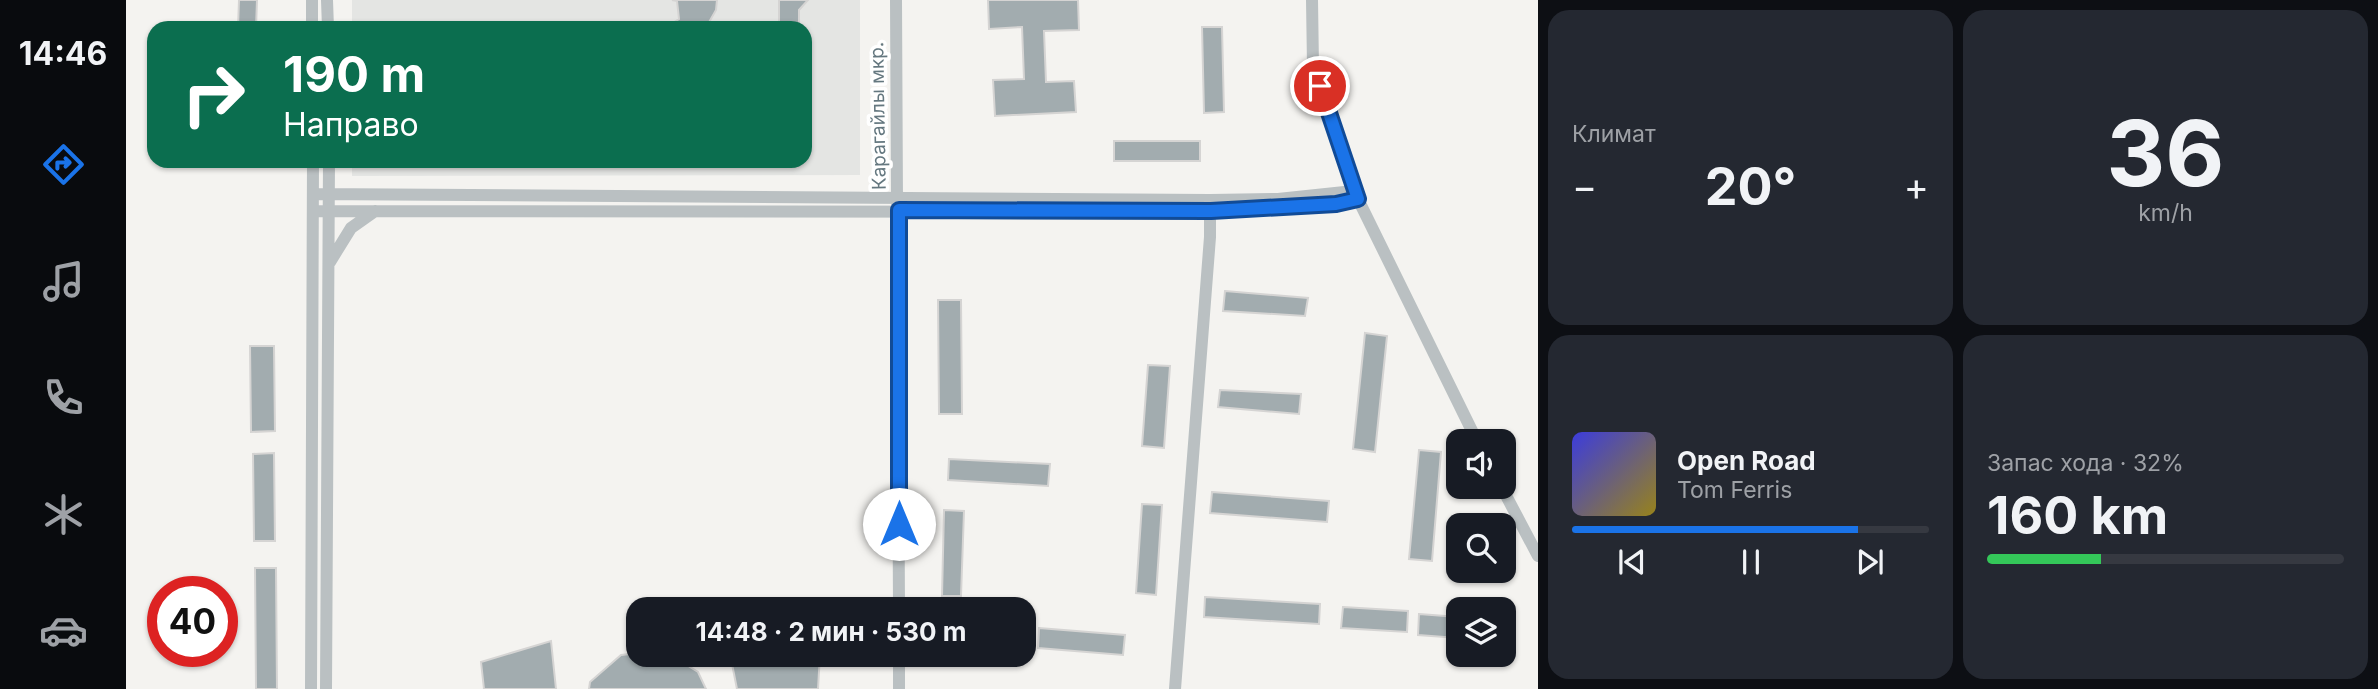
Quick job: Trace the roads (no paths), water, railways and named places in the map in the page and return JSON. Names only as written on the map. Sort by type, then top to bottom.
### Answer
[{"type":"street","points":[[312,0],[312,21]]},
{"type":"street","points":[[327,0],[328,21]]},
{"type":"street","name":"Карагайлы мкр.","points":[[896,0],[899,597]]},
{"type":"street","points":[[1312,0],[1313,66],[1356,195],[1471,429]]},
{"type":"street","points":[[311,689],[313,168]]},
{"type":"street","points":[[326,689],[329,168]]},
{"type":"street","points":[[313,194],[899,204],[1289,207],[1356,195]]},
{"type":"street","points":[[313,211],[899,204]]},
{"type":"street","points":[[1175,689],[1210,205]]},
{"type":"street","points":[[329,265],[351,228],[375,211]]},
{"type":"street","points":[[1508,499],[1538,556]]},
{"type":"street","points":[[899,667],[899,689]]}]
